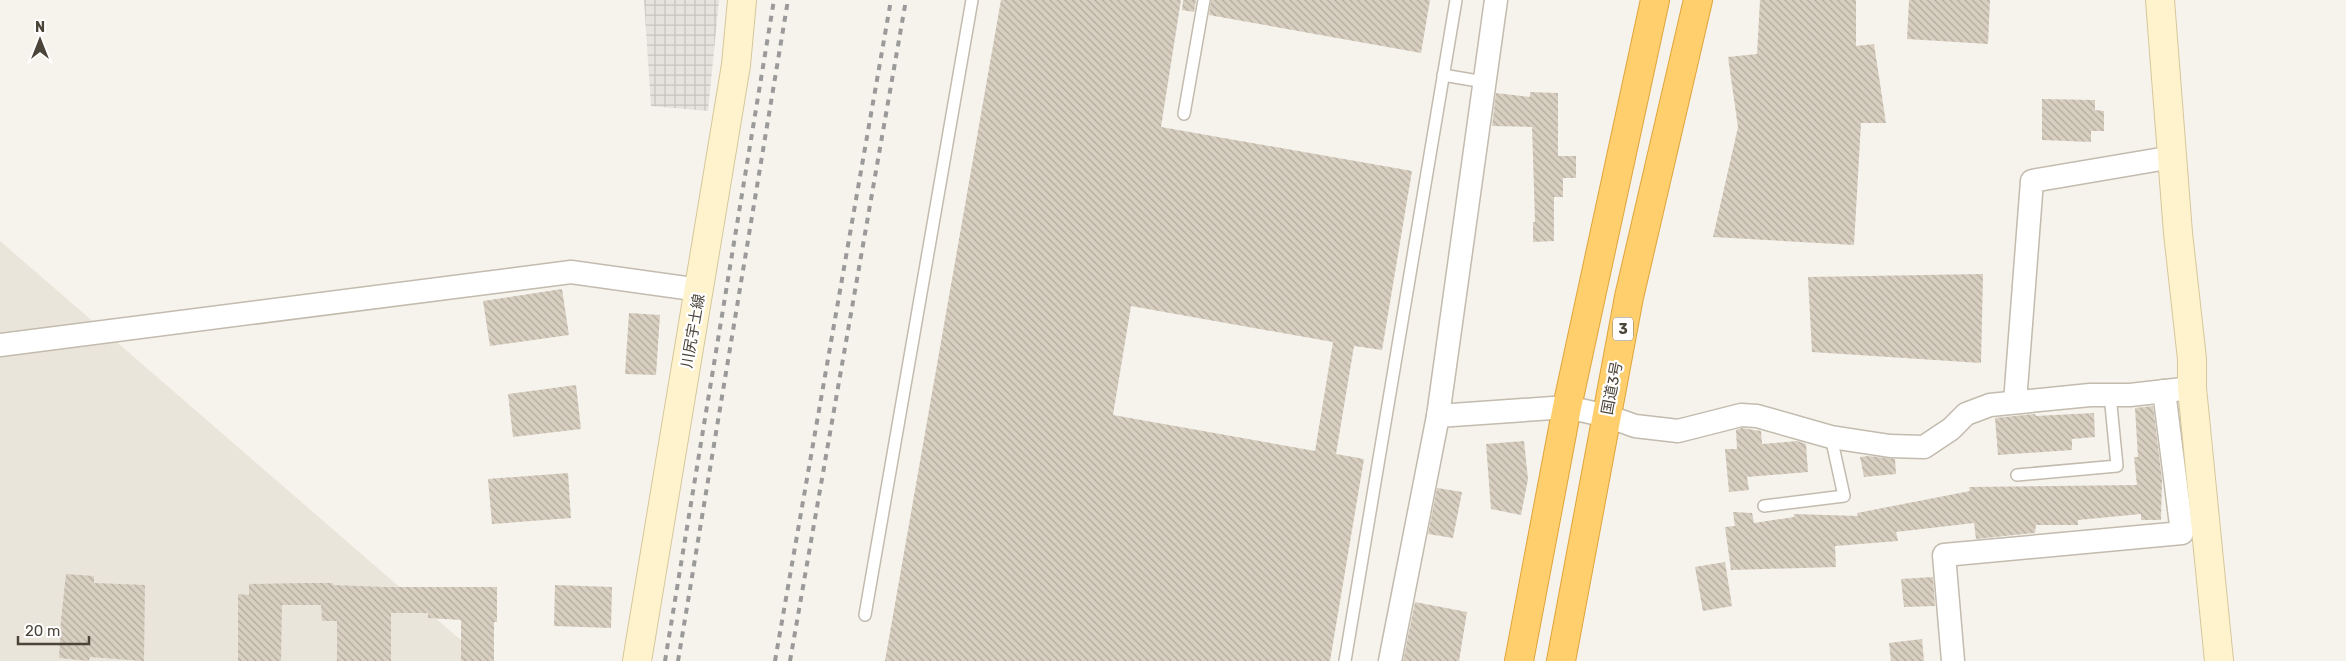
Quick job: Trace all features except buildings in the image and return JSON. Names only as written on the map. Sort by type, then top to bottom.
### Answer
[{"type":"highway","points":[[1519,661],[1567,407],[1654,0]]},
{"type":"highway","name":"国道3号","points":[[1561,661],[1630,296],[1698,0]]},
{"type":"main road","name":"川尻宇土線","points":[[638,661],[736,65],[742,0]]},
{"type":"main road","points":[[2160,0],[2192,360],[2192,388],[2219,661]]},
{"type":"street","points":[[1390,661],[1438,416],[1496,0]]},
{"type":"street","points":[[2016,402],[2032,181],[2173,157]]},
{"type":"street","points":[[0,345],[571,272],[700,290]]},
{"type":"street","points":[[1438,416],[1567,407],[1607,416],[1636,426],[1678,431],[1741,415],[1757,416],[1831,437],[1890,446],[1924,447],[1951,429],[1966,414],[1990,405],[2192,388]]},
{"type":"street","points":[[1953,661],[1944,555],[2182,533],[2164,391]]},
{"type":"lane","points":[[865,615],[972,0]]},
{"type":"lane","points":[[1184,114],[1204,0]]},
{"type":"lane","points":[[1346,661],[1456,0]]},
{"type":"lane","points":[[1443,75],[1484,82]]},
{"type":"lane","points":[[2017,476],[2116,466],[2110,395]]},
{"type":"lane","points":[[1764,506],[1844,496],[1831,437]]},
{"type":"shaded area","points":[[644,0],[719,0],[708,111],[651,106]]},
{"type":"shaded area","points":[[0,241],[485,661],[0,661]]},
{"type":"railway","points":[[665,661],[774,0]]},
{"type":"railway","points":[[678,661],[788,0]]},
{"type":"railway","points":[[775,661],[891,0]]},
{"type":"railway","points":[[790,661],[906,0]]}]
